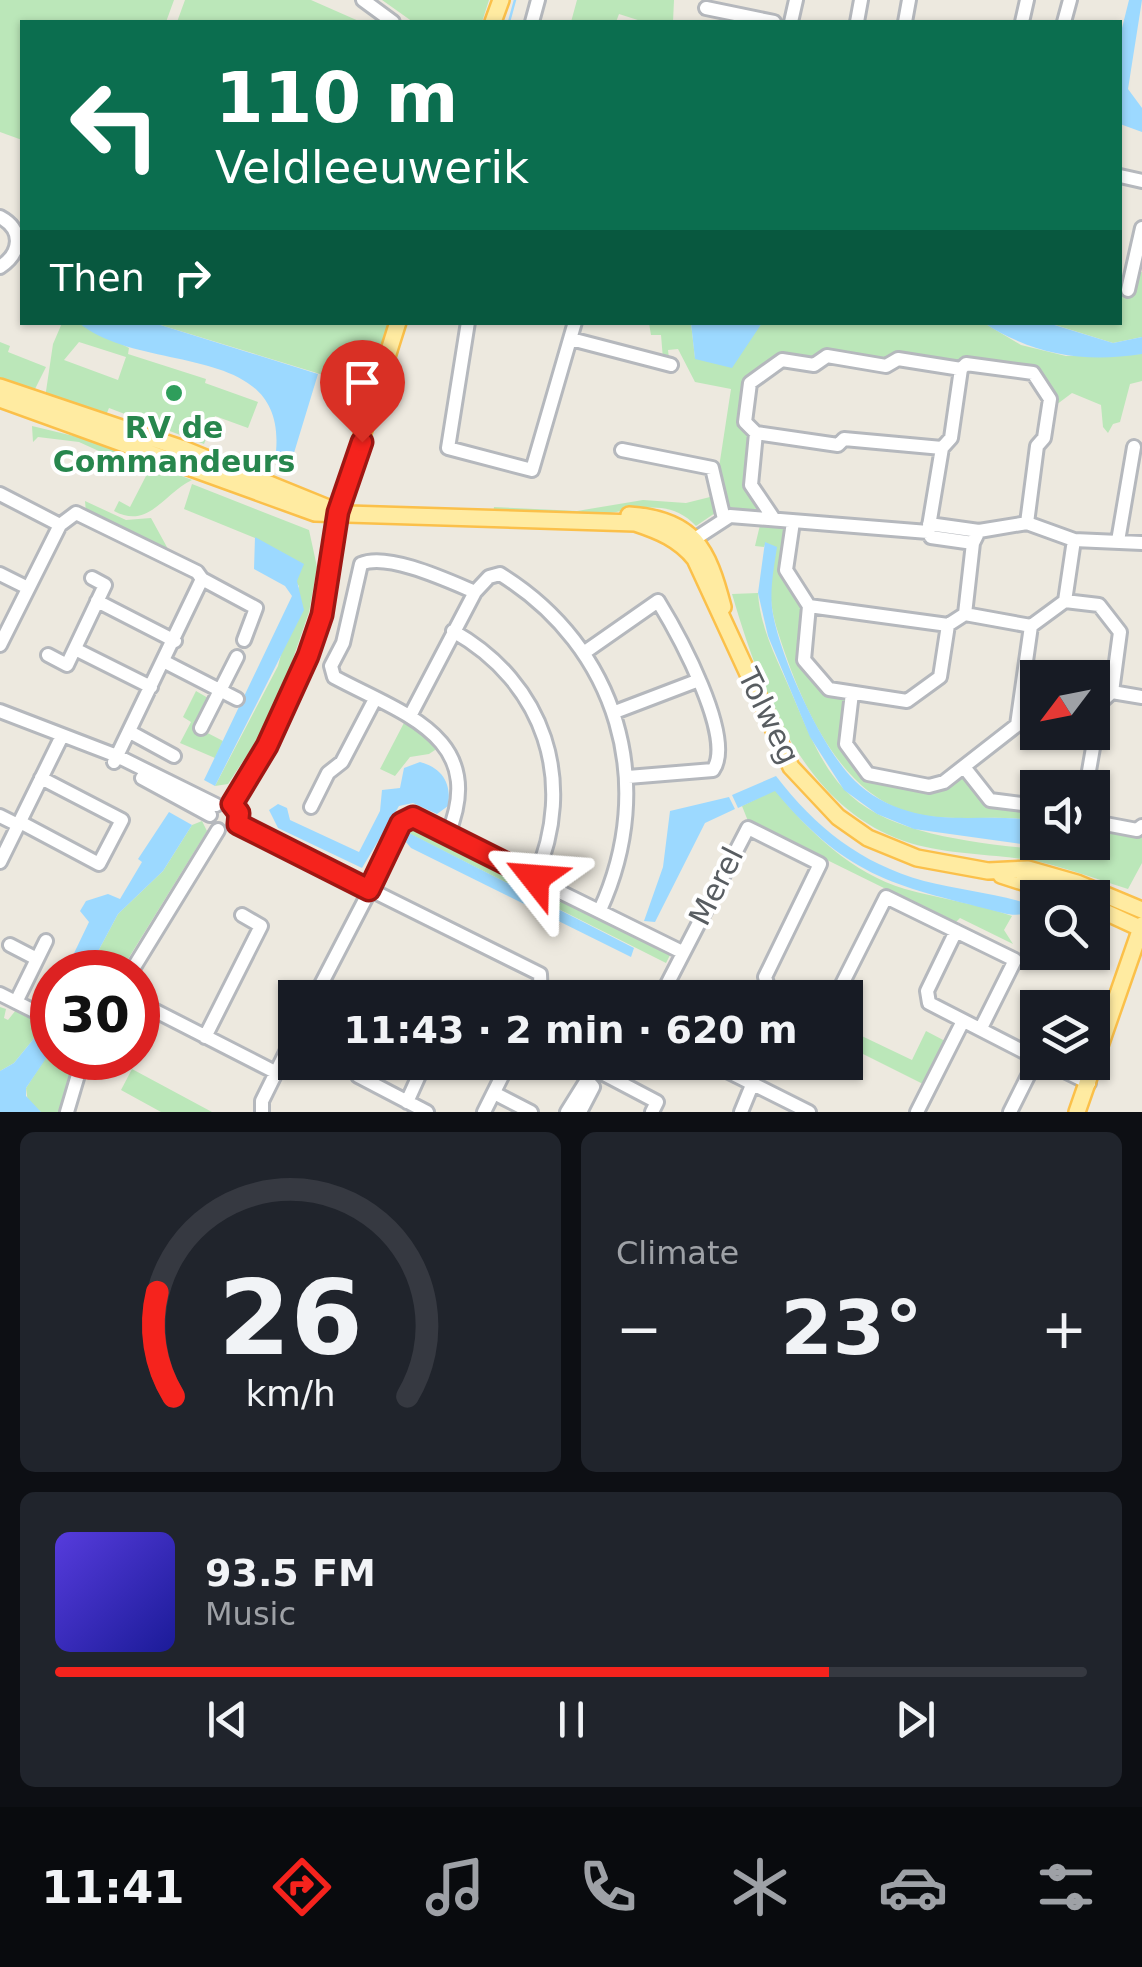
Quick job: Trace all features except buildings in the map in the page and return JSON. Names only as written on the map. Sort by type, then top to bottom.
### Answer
[{"type":"main road","points":[[338,512],[397,325]]},
{"type":"main road","points":[[0,387],[181,448],[338,512]]},
{"type":"main road","points":[[0,399],[309,511],[601,522],[624,515],[655,516],[689,542]]},
{"type":"main road","name":"Tolweg","points":[[689,542],[713,570],[728,630],[790,767],[817,798],[838,817],[892,849],[1020,882]]},
{"type":"main road","name":"Tolweg","points":[[983,870],[1028,869],[1077,882],[1142,910]]},
{"type":"main road","points":[[1077,1112],[1142,928],[1110,914]]},
{"type":"street","points":[[363,0],[390,20]]},
{"type":"street","points":[[706,10],[763,20]]},
{"type":"street","points":[[0,217],[10,224],[18,242],[14,255],[0,267]]},
{"type":"street","points":[[1130,290],[1127,265],[1142,228]]},
{"type":"street","points":[[468,325],[448,448],[532,470],[574,325]]},
{"type":"street","points":[[571,338],[671,366]]},
{"type":"street","points":[[942,448],[844,439],[838,445],[756,433],[745,422],[750,384],[782,360],[814,365],[827,356],[886,366],[898,359],[961,369]]},
{"type":"street","points":[[929,528],[942,448],[952,438],[961,369],[966,364],[1033,373],[1050,398],[1044,438],[1037,446],[1027,523]]},
{"type":"street","points":[[756,433],[750,485],[774,519]]},
{"type":"street","points":[[1118,541],[1134,447]]},
{"type":"street","points":[[622,450],[712,468],[724,519]]},
{"type":"street","points":[[0,494],[60,525]]},
{"type":"street","points":[[0,711],[115,760],[213,810],[232,804],[267,746],[308,656],[322,615],[338,512]]},
{"type":"street","points":[[2,636],[60,525],[76,513],[256,608],[244,640]]},
{"type":"street","points":[[689,542],[724,519],[774,519],[929,528],[976,537],[1027,523],[1074,540],[1142,543]]},
{"type":"street","points":[[793,522],[787,576],[809,606],[804,660],[824,686],[914,700],[940,677],[948,626]]},
{"type":"street","points":[[965,614],[976,537]]},
{"type":"street","points":[[1065,601],[1074,540]]},
{"type":"street","points":[[448,834],[457,813],[459,774],[438,736],[410,716],[334,677],[331,666],[343,642],[361,564],[370,560],[422,570],[476,592]]},
{"type":"street","points":[[0,574],[28,588]]},
{"type":"street","points":[[410,716],[453,632],[489,577],[500,574],[553,613],[586,652],[615,712],[628,777],[623,846],[600,910]]},
{"type":"street","points":[[115,760],[175,641],[200,576]]},
{"type":"street","points":[[48,656],[66,665],[105,584],[92,578]]},
{"type":"street","points":[[97,601],[175,641]]},
{"type":"street","points":[[586,652],[658,601],[686,646],[699,680],[709,710],[717,766],[708,772],[628,777]]},
{"type":"street","points":[[852,693],[846,744],[868,774],[937,786],[1017,725],[1031,626],[1065,601],[1099,605],[1118,624],[1112,692],[1101,702],[1089,770]]},
{"type":"street","points":[[809,606],[948,626],[965,614],[1031,626]]},
{"type":"street","points":[[453,632],[508,672],[545,734],[555,807],[535,878]]},
{"type":"street","points":[[74,649],[152,687]]},
{"type":"street","points":[[201,728],[237,657]]},
{"type":"street","points":[[164,662],[237,699]]},
{"type":"street","points":[[615,712],[699,680]]},
{"type":"street","points":[[1112,692],[1142,696]]},
{"type":"street","points":[[311,807],[328,773],[342,762],[376,699]]},
{"type":"street","points":[[130,732],[174,756]]},
{"type":"street","points":[[0,862],[62,736]]},
{"type":"street","points":[[964,767],[990,800],[1020,804]]},
{"type":"street","points":[[0,816],[99,864],[122,820],[41,778]]},
{"type":"street","points":[[218,830],[230,831],[238,824],[239,813],[232,804]]},
{"type":"street","points":[[144,950],[218,830],[213,810]]},
{"type":"street","points":[[323,980],[404,819],[413,817],[682,952]]},
{"type":"street","points":[[238,824],[544,980]]},
{"type":"street","points":[[1110,825],[1136,830],[1142,826]]},
{"type":"street","name":"Merel","points":[[669,980],[742,834],[754,829],[820,864],[766,980]]},
{"type":"street","points":[[844,980],[886,897],[1015,960],[981,1028]]},
{"type":"street","points":[[205,1037],[261,926],[242,914]]},
{"type":"street","points":[[956,930],[926,997],[929,1004],[1020,1049]]},
{"type":"street","points":[[42,950],[46,941]]},
{"type":"street","points":[[10,945],[30,955]]},
{"type":"street","points":[[16,1002],[30,973]]},
{"type":"street","points":[[0,994],[30,1009]]},
{"type":"street","points":[[160,1013],[275,1072]]},
{"type":"street","points":[[917,1112],[963,1020]]},
{"type":"street","points":[[262,1112],[278,1066]]},
{"type":"street","points":[[67,1112],[76,1080]]},
{"type":"street","points":[[365,1080],[427,1112]]},
{"type":"street","points":[[406,1102],[417,1080]]},
{"type":"street","points":[[484,1112],[500,1080]]},
{"type":"street","points":[[566,1112],[586,1080],[593,1087],[580,1112]]},
{"type":"street","points":[[611,1080],[655,1107]]},
{"type":"street","points":[[743,1080],[809,1112]]},
{"type":"street","points":[[1010,1112],[1026,1080]]},
{"type":"street","points":[[1082,1080],[1088,1083]]},
{"type":"street","points":[[741,1112],[752,1085]]},
{"type":"street","points":[[494,1093],[531,1112]]},
{"type":"green space","points":[[0,0],[174,0],[167,20],[20,20],[20,139],[0,132]]},
{"type":"green space","points":[[185,0],[311,0],[356,20],[178,20]]},
{"type":"green space","points":[[382,0],[489,0],[483,20],[410,20]]},
{"type":"green space","points":[[577,0],[674,0],[673,20],[638,20],[619,14],[617,20],[572,20]]},
{"type":"green space","points":[[1142,272],[1142,337],[1113,343],[1055,325],[1122,325],[1122,289],[1128,297],[1132,295],[1137,273]]},
{"type":"green space","name":"RV de Commandeurs","points":[[61,325],[85,325],[129,348],[128,354],[206,379],[205,383],[258,402],[248,428],[215,416],[204,444],[109,408],[104,420],[45,398],[53,344]],"holes":[[[79,342],[126,357],[118,380],[64,360]]]},
{"type":"green space","points":[[161,325],[387,325],[369,389]]},
{"type":"green space","points":[[649,325],[691,325],[695,358],[738,354],[760,325],[987,325],[1021,345],[1066,356],[1142,354],[1142,381],[1130,384],[1120,422],[1113,424],[1108,433],[1103,427],[1101,405],[1072,393],[1056,405],[1044,404],[1032,377],[882,361],[779,358],[752,378],[739,421],[751,442],[745,486],[762,511],[728,507],[718,474],[731,389],[695,382],[678,349],[668,350],[669,358],[663,359],[661,335],[651,335]]},
{"type":"green space","points":[[0,342],[10,346],[8,352],[46,367],[34,391],[0,384]]},
{"type":"green space","points":[[32,426],[82,438],[192,480],[147,513],[126,516],[114,511],[119,501],[130,507],[146,476],[99,458],[101,452],[79,442],[38,437],[33,442]]},
{"type":"green space","points":[[192,484],[309,530],[317,567],[309,612],[274,714],[228,784],[215,786],[278,666],[299,586],[255,538],[184,509]]},
{"type":"green space","points":[[714,496],[718,511],[696,526],[670,510],[655,508],[567,518],[493,514],[494,507],[577,511],[643,500],[686,503]]},
{"type":"green space","points":[[85,501],[126,520],[151,518],[168,549],[86,513]]},
{"type":"green space","points":[[760,525],[785,528],[781,573],[803,610],[800,659],[828,696],[847,700],[840,746],[865,782],[935,792],[963,776],[977,794],[1020,806],[1020,819],[924,816],[882,800],[859,783],[839,761],[807,708],[773,616],[766,542],[764,547],[755,546]]},
{"type":"green space","points":[[758,593],[767,635],[778,662],[816,747],[843,788],[866,807],[895,822],[962,840],[1020,848],[1020,859],[904,841],[868,824],[838,801],[812,773],[772,705],[732,594]]},
{"type":"green space","points":[[213,690],[198,728],[223,741],[215,758],[180,743],[191,722],[183,717],[196,691],[208,698]]},
{"type":"green space","points":[[406,719],[441,746],[429,754],[410,757],[395,776],[380,769]]},
{"type":"green space","points":[[775,790],[817,836],[867,873],[905,889],[1012,916],[1004,930],[1013,944],[960,918],[955,923],[748,821],[742,806]]},
{"type":"green space","points":[[202,821],[207,831],[134,950],[99,950],[118,914],[163,871],[192,825]]},
{"type":"green space","points":[[412,823],[672,951],[666,963],[410,834],[405,843],[398,840]]},
{"type":"green space","points":[[1110,825],[1142,831],[1142,863],[1128,889],[1110,880],[1029,860],[1110,860]]},
{"type":"green space","points":[[0,1007],[6,1009],[4,1018],[8,1020],[16,1010],[30,1017],[30,1043],[14,1063],[0,1071]]},
{"type":"green space","points":[[926,1031],[947,1042],[925,1085],[863,1054],[863,1037],[912,1060]]},
{"type":"green space","points":[[31,1080],[70,1080],[59,1112],[41,1112],[28,1103],[26,1088]]},
{"type":"green space","points":[[126,1080],[152,1080],[212,1112],[161,1112],[121,1090]]},
{"type":"water","points":[[1129,0],[1142,0],[1128,89],[1142,108],[1142,132],[1122,125],[1122,28]]},
{"type":"water","points":[[82,325],[160,325],[318,374],[290,466],[275,460],[274,421],[261,395],[238,377],[107,339]]},
{"type":"water","points":[[691,325],[761,325],[732,368],[695,359]]},
{"type":"water","points":[[987,325],[1054,325],[1113,343],[1142,337],[1142,354],[1080,357],[1041,349]]},
{"type":"water","points":[[255,537],[304,564],[297,581],[304,610],[215,786],[204,780],[292,596],[285,586],[254,569]]},
{"type":"water","points":[[765,542],[777,547],[772,600],[783,650],[816,724],[855,781],[886,803],[924,815],[1020,819],[1020,844],[914,829],[877,814],[844,790],[810,737],[768,636],[758,593]]},
{"type":"water","points":[[420,762],[444,778],[448,806],[437,814],[413,803],[399,806],[362,868],[278,828],[269,810],[278,804],[287,808],[290,820],[359,852],[380,811],[382,790],[400,788],[404,768]]},
{"type":"water","points":[[776,776],[807,812],[860,854],[924,881],[1020,902],[1020,915],[936,896],[879,876],[828,844],[775,791],[738,808],[732,795]]},
{"type":"water","points":[[729,797],[735,809],[705,823],[655,922],[644,921],[663,867],[670,811]]},
{"type":"water","points":[[169,812],[192,825],[163,871],[118,914],[99,950],[76,950],[89,922],[80,911],[86,901],[108,894],[120,899],[142,862],[138,859]]},
{"type":"water","points":[[409,833],[634,948],[631,957],[411,848],[406,842]]},
{"type":"water","points":[[30,1043],[31,1080],[26,1096],[41,1112],[0,1112],[0,1071],[14,1063]]},
{"type":"waterway","points":[[510,20],[515,0]]},
{"type":"place","name":"RV de Commandeurs","points":[[174,393]]},
{"type":"route","points":[[362,442],[338,512],[322,615],[281,717],[232,804],[239,813],[238,824],[369,890],[401,823],[413,817],[535,878]]}]
